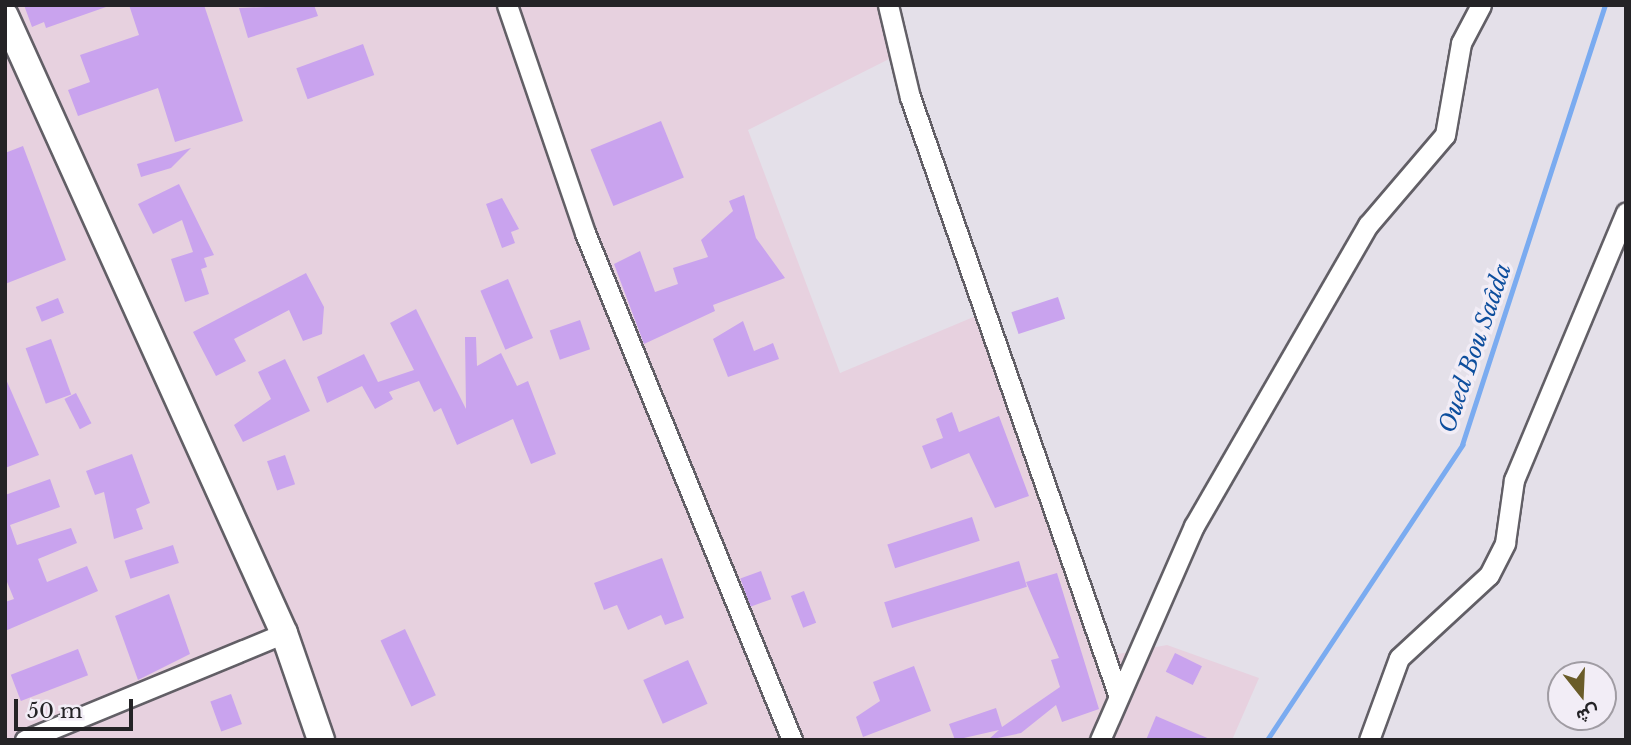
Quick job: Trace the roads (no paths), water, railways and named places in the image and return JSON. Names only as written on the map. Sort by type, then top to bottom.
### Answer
[{"type":"main road","points":[[5,16],[284,633],[321,740]]},
{"type":"street","points":[[507,5],[585,233],[792,740]]},
{"type":"street","points":[[888,5],[910,97],[1118,694]]},
{"type":"street","points":[[1100,740],[1194,526],[1368,225],[1445,135],[1461,43],[1481,5]]},
{"type":"street","points":[[1369,740],[1399,658],[1489,575],[1505,543],[1514,480],[1626,212]]},
{"type":"street","points":[[25,740],[284,633]]},
{"type":"waterway","name":"Oued Bou Saâda","points":[[1267,740],[1462,445],[1605,5]]}]
